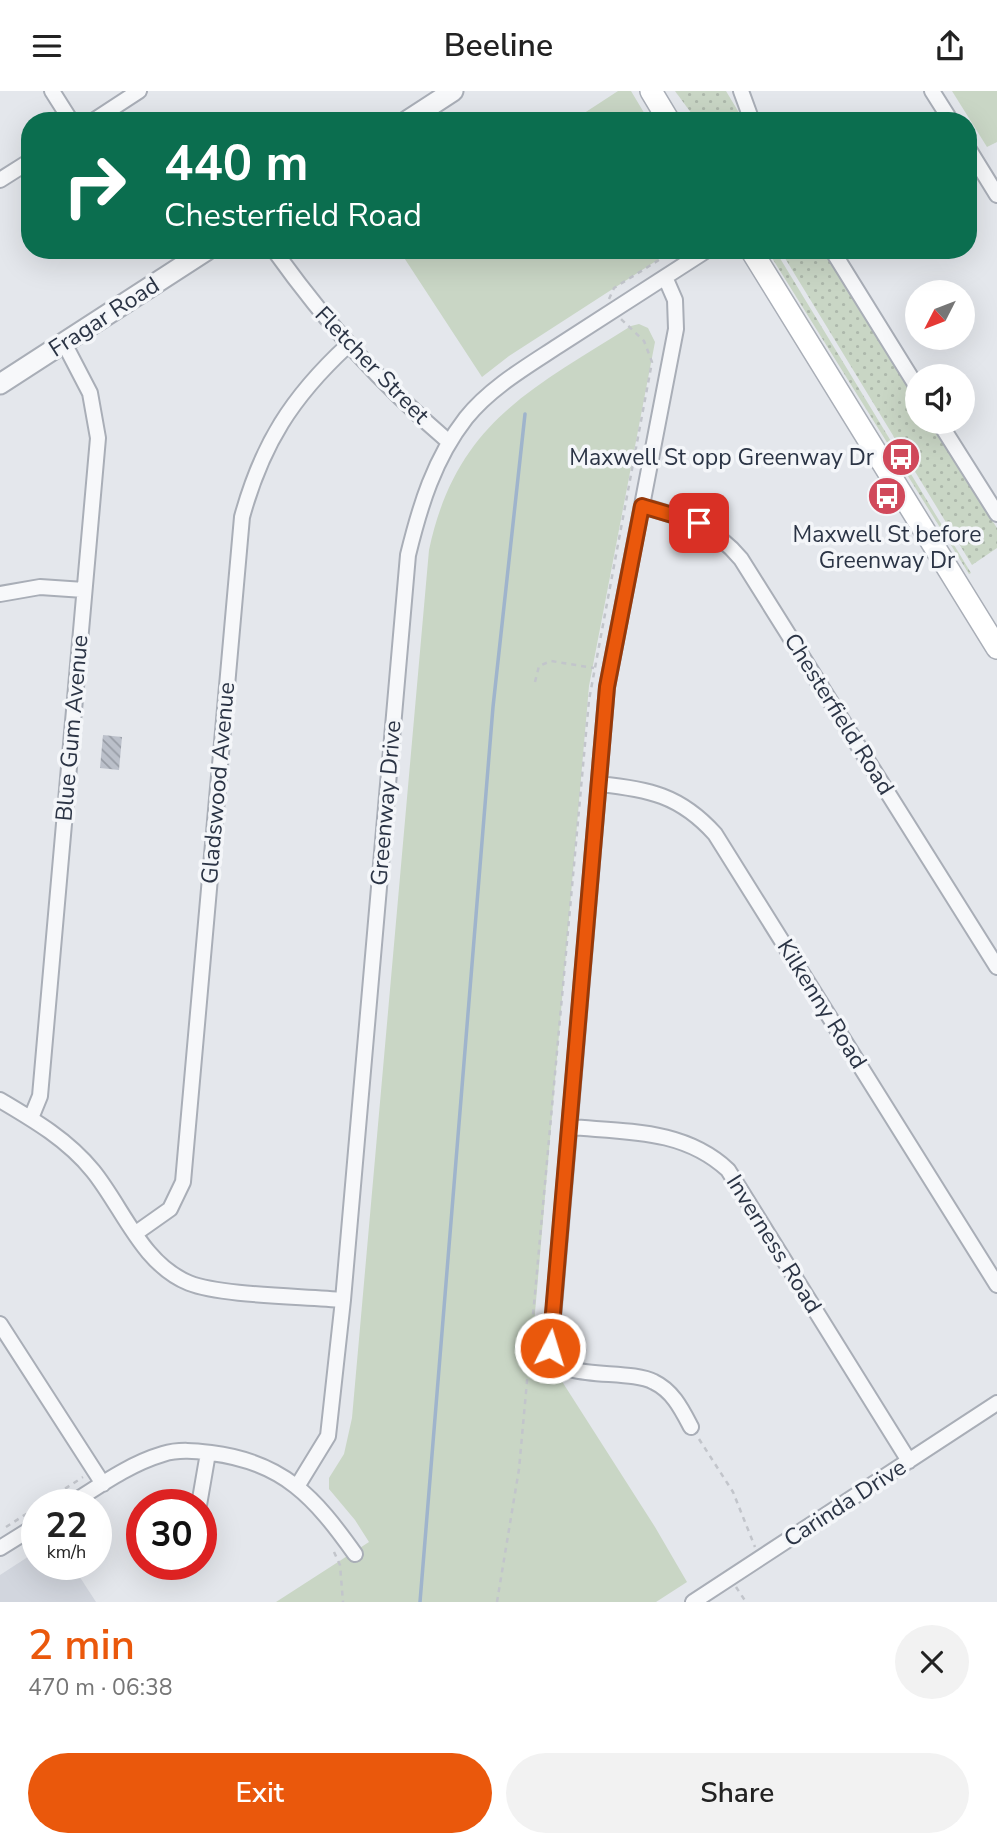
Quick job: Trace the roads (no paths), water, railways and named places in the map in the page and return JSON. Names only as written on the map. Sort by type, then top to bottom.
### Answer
[{"type":"main road","points":[[651,91],[664,112]]},
{"type":"main road","points":[[757,259],[997,648]]},
{"type":"street","points":[[52,91],[65,112]]},
{"type":"street","points":[[107,112],[139,91]]},
{"type":"street","points":[[421,112],[453,91]]},
{"type":"street","points":[[741,91],[749,112]]},
{"type":"street","points":[[932,91],[945,112]]},
{"type":"street","points":[[977,163],[997,195]]},
{"type":"street","points":[[0,180],[21,167]]},
{"type":"street","name":"Fragar Road","points":[[0,384],[193,259]]},
{"type":"street","name":"Fletcher Street","points":[[281,259],[347,346],[383,383],[449,442]]},
{"type":"street","name":"Greenway Drive","points":[[298,1485],[328,1436],[343,1300],[408,555],[424,495],[449,442],[468,416],[504,382],[693,259]]},
{"type":"street","points":[[838,259],[905,368]]},
{"type":"street","points":[[665,277],[675,300],[676,329],[607,687],[550,1348],[554,1362],[564,1369],[631,1375],[656,1382],[675,1399],[691,1427]]},
{"type":"street","name":"Blue Gum Avenue","points":[[31,1118],[40,1096],[98,427],[86,383],[64,343]]},
{"type":"street","name":"Gladswood Avenue","points":[[136,1233],[170,1209],[183,1182],[242,517],[252,480],[278,424],[310,383],[347,346]]},
{"type":"street","points":[[946,434],[997,515]]},
{"type":"street","name":"Chesterfield Road","points":[[642,506],[699,523],[726,541],[741,559],[997,967]]},
{"type":"street","points":[[0,594],[40,587],[84,590]]},
{"type":"street","name":"Kilkenny Road","points":[[599,785],[644,789],[665,796],[696,815],[715,834],[997,1285]]},
{"type":"street","points":[[0,1100],[31,1118],[82,1158],[150,1255],[165,1269],[199,1286],[343,1300]]},
{"type":"street","name":"Inverness Road","points":[[570,1127],[678,1139],[706,1153],[728,1170],[909,1461]]},
{"type":"street","points":[[0,1324],[103,1483]]},
{"type":"street","name":"Carinda Drive","points":[[693,1602],[997,1403]]},
{"type":"street","points":[[94,1489],[132,1466],[164,1453],[182,1450],[258,1464],[298,1485],[326,1514],[355,1555]]},
{"type":"street","points":[[202,1489],[208,1453]]},
{"type":"street","points":[[0,1548],[21,1535]]},
{"type":"waterway","points":[[420,1602],[493,707],[525,414]]},
{"type":"place","name":"Maxwell St opp Greenway Dr","points":[[901,457]]},
{"type":"place","name":"Maxwell St before Greenway Dr","points":[[887,496]]}]
